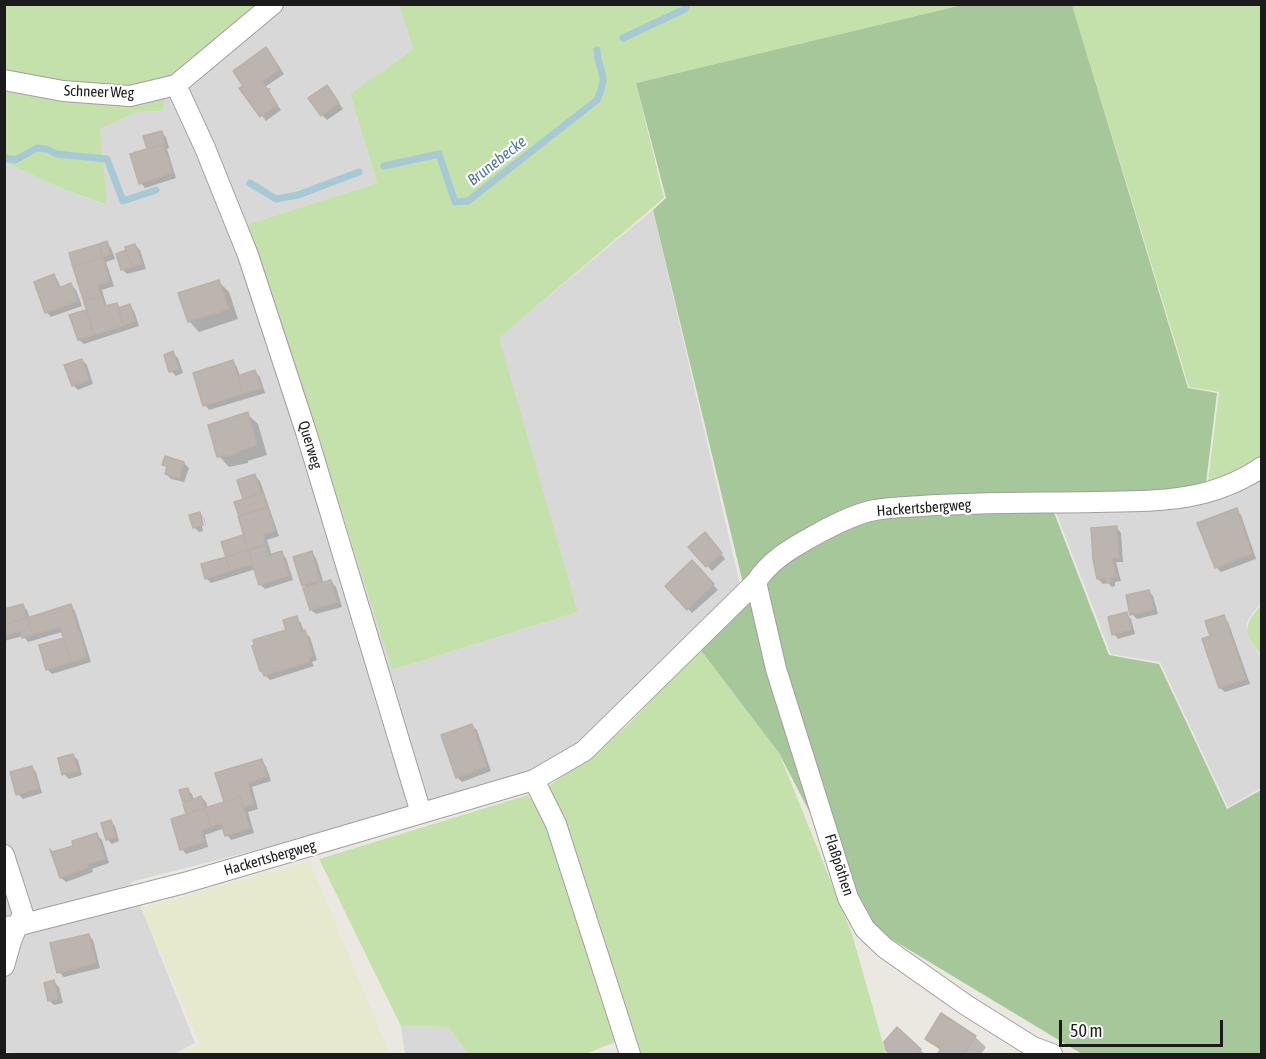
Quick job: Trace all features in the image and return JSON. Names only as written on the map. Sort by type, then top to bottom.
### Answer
[{"type":"street","name":"Schneer Weg","points":[[4,80],[63,91],[130,96],[176,85],[273,4]]},
{"type":"street","name":"Querweg","points":[[176,85],[205,148],[248,255],[309,443],[421,813]]},
{"type":"street","name":"Hackertsbergweg","points":[[10,927],[184,883],[534,780],[584,752],[756,582],[764,569],[786,551],[824,530],[873,510],[943,504],[1116,502],[1186,498],[1237,483],[1262,467]]},
{"type":"street","name":"Flaßpöthen","points":[[756,582],[776,669],[848,898],[865,929],[885,948],[966,1005],[1033,1047],[1052,1054]]},
{"type":"street","points":[[534,780],[556,824],[630,1054]]},
{"type":"street","points":[[4,855],[23,914],[10,927],[4,966]]},
{"type":"shaded area","points":[[283,5],[399,5],[413,49],[350,94],[377,183],[245,225],[332,481],[392,670],[578,612],[498,338],[653,210],[741,589],[579,745],[530,770],[299,839],[131,882],[195,1043],[174,1054],[21,1054],[5,1051],[5,162],[58,187],[106,205],[100,129],[137,112],[163,111],[168,85]]},
{"type":"shaded area","points":[[1261,479],[1261,603],[1249,618],[1246,626],[1253,645],[1261,657],[1261,788],[1228,807],[1160,662],[1111,654],[1055,510],[1180,509],[1232,496]]},
{"type":"shaded area","points":[[401,1026],[448,1027],[468,1054],[405,1054]]},
{"type":"green space","points":[[5,5],[259,5],[168,85],[163,111],[137,112],[100,129],[107,205],[58,187],[5,162]]},
{"type":"green space","points":[[399,5],[962,5],[636,83],[664,198],[499,338],[578,612],[392,670],[332,481],[245,225],[377,183],[350,94],[413,49]]},
{"type":"green space","points":[[962,5],[1072,5],[1188,388],[1217,393],[1206,483],[1182,491],[1048,497],[1109,655],[1159,664],[1227,809],[1261,790],[1261,1054],[1082,1054],[868,925],[779,753],[699,648],[747,600],[653,210],[666,198],[636,83]]},
{"type":"green space","points":[[1072,5],[1261,5],[1261,457],[1237,472],[1208,482],[1219,392],[1189,387]]},
{"type":"green space","points":[[1261,605],[1261,655],[1251,641],[1248,624]]},
{"type":"green space","points":[[699,648],[779,753],[852,934],[886,1054],[640,1054],[549,786],[628,725]]},
{"type":"green space","points":[[528,795],[553,828],[618,1041],[585,1054],[468,1054],[448,1027],[401,1026],[319,859]]},
{"type":"green space","points":[[309,861],[390,1054],[182,1054],[200,1044],[141,908]]},
{"type":"building","points":[[266,47],[280,69],[262,82],[267,89],[270,89],[268,90],[277,105],[260,117],[239,88],[243,86],[233,71]]},
{"type":"building","points":[[327,85],[339,103],[321,116],[308,98]]},
{"type":"building","points":[[162,131],[165,144],[147,149],[143,136]]},
{"type":"building","points":[[163,144],[173,173],[139,184],[130,154]]},
{"type":"building","points":[[107,241],[111,254],[103,257],[99,244]]},
{"type":"building","points":[[99,244],[103,257],[73,267],[69,253]]},
{"type":"building","points":[[135,244],[142,264],[132,267],[125,247]]},
{"type":"building","points":[[126,250],[132,267],[121,270],[116,254]]},
{"type":"building","points":[[103,257],[110,281],[98,285],[101,296],[84,302],[73,267]]},
{"type":"building","points":[[54,274],[59,288],[71,283],[78,301],[45,313],[34,282]]},
{"type":"building","points":[[219,280],[229,309],[188,322],[178,293]]},
{"type":"building","points":[[101,296],[105,306],[117,303],[124,326],[94,335],[84,302]]},
{"type":"building","points":[[130,304],[135,321],[123,325],[118,308]]},
{"type":"building","points":[[86,310],[94,335],[78,340],[69,315]]},
{"type":"building","points":[[173,351],[179,369],[169,372],[164,355]]},
{"type":"building","points":[[82,359],[89,380],[72,386],[64,365]]},
{"type":"building","points":[[233,360],[243,394],[203,406],[193,373]]},
{"type":"building","points":[[255,370],[261,388],[243,394],[238,376]]},
{"type":"building","points":[[248,412],[257,445],[232,455],[217,457],[208,425]]},
{"type":"building","points":[[165,456],[184,462],[179,478],[165,474],[167,466],[162,465]]},
{"type":"building","points":[[255,474],[261,493],[243,499],[237,480]]},
{"type":"building","points":[[263,493],[267,507],[239,516],[234,502]]},
{"type":"building","points":[[268,507],[275,531],[263,535],[266,545],[248,550],[238,516]]},
{"type":"building","points":[[1237,508],[1252,554],[1215,568],[1197,523]]},
{"type":"building","points":[[200,512],[203,525],[193,528],[189,515]]},
{"type":"building","points":[[1117,526],[1119,558],[1112,558],[1117,577],[1110,578],[1111,582],[1106,583],[1105,578],[1097,579],[1091,528]]},
{"type":"building","points":[[705,532],[722,553],[706,567],[688,547]]},
{"type":"building","points":[[243,535],[248,550],[226,557],[221,542]]},
{"type":"building","points":[[266,545],[269,555],[282,551],[289,576],[259,585],[248,550]]},
{"type":"building","points":[[248,550],[253,564],[230,571],[226,557]]},
{"type":"building","points":[[312,551],[320,580],[302,586],[293,557]]},
{"type":"building","points":[[226,557],[230,571],[205,579],[201,564]]},
{"type":"building","points":[[692,560],[714,584],[687,610],[665,586]]},
{"type":"building","points":[[331,580],[338,602],[310,610],[303,588]]},
{"type":"building","points":[[1149,590],[1154,609],[1130,615],[1126,595]]},
{"type":"building","points":[[23,604],[27,618],[4,625],[4,609]]},
{"type":"building","points":[[71,604],[87,657],[71,662],[60,627],[33,635],[27,618]]},
{"type":"building","points":[[1127,612],[1131,630],[1112,635],[1108,617]]},
{"type":"building","points":[[1224,615],[1246,679],[1219,688],[1202,639],[1210,636],[1205,621]]},
{"type":"building","points":[[297,616],[301,632],[305,630],[313,656],[309,657],[310,662],[264,676],[260,671],[252,646],[254,645],[253,640],[286,630],[283,620]]},
{"type":"building","points":[[27,618],[33,635],[22,638],[20,631],[4,636],[4,625]]},
{"type":"building","points":[[64,638],[71,662],[46,670],[39,645]]},
{"type":"building","points":[[472,724],[487,766],[456,778],[441,735]]},
{"type":"building","points":[[73,754],[78,771],[62,775],[58,758]]},
{"type":"building","points":[[262,759],[267,776],[248,783],[254,804],[244,808],[240,797],[224,802],[215,773]]},
{"type":"building","points":[[32,766],[39,788],[16,795],[10,772]]},
{"type":"building","points":[[188,788],[191,800],[183,802],[179,790]]},
{"type":"building","points":[[201,796],[205,808],[186,814],[183,804]]},
{"type":"building","points":[[240,797],[250,828],[225,836],[221,823],[211,827],[205,808]]},
{"type":"building","points":[[205,808],[211,827],[201,830],[205,842],[180,850],[171,819]]},
{"type":"building","points":[[111,820],[116,837],[106,840],[101,823]]},
{"type":"building","points":[[97,833],[105,859],[88,864],[89,867],[60,878],[50,849],[52,852],[73,846],[72,841]]},
{"type":"building","points":[[89,934],[96,963],[57,973],[50,943]]},
{"type":"building","points":[[54,980],[59,999],[48,1001],[44,983]]},
{"type":"building","points":[[941,1013],[976,1036],[964,1054],[940,1054],[938,1053],[941,1049],[925,1039]]},
{"type":"building","points":[[897,1027],[921,1049],[917,1054],[889,1054],[886,1050],[884,1042]]},
{"type":"waterway","name":"Brunebecke","points":[[623,38],[685,9],[687,4]]},
{"type":"waterway","name":"Brunebecke","points":[[384,166],[439,154],[455,202],[468,201],[597,100],[603,83],[597,50]]},
{"type":"waterway","points":[[4,158],[15,160],[37,148],[47,149],[56,154],[107,159],[123,201],[156,190]]},
{"type":"waterway","points":[[250,183],[276,199],[298,195],[359,172]]}]
